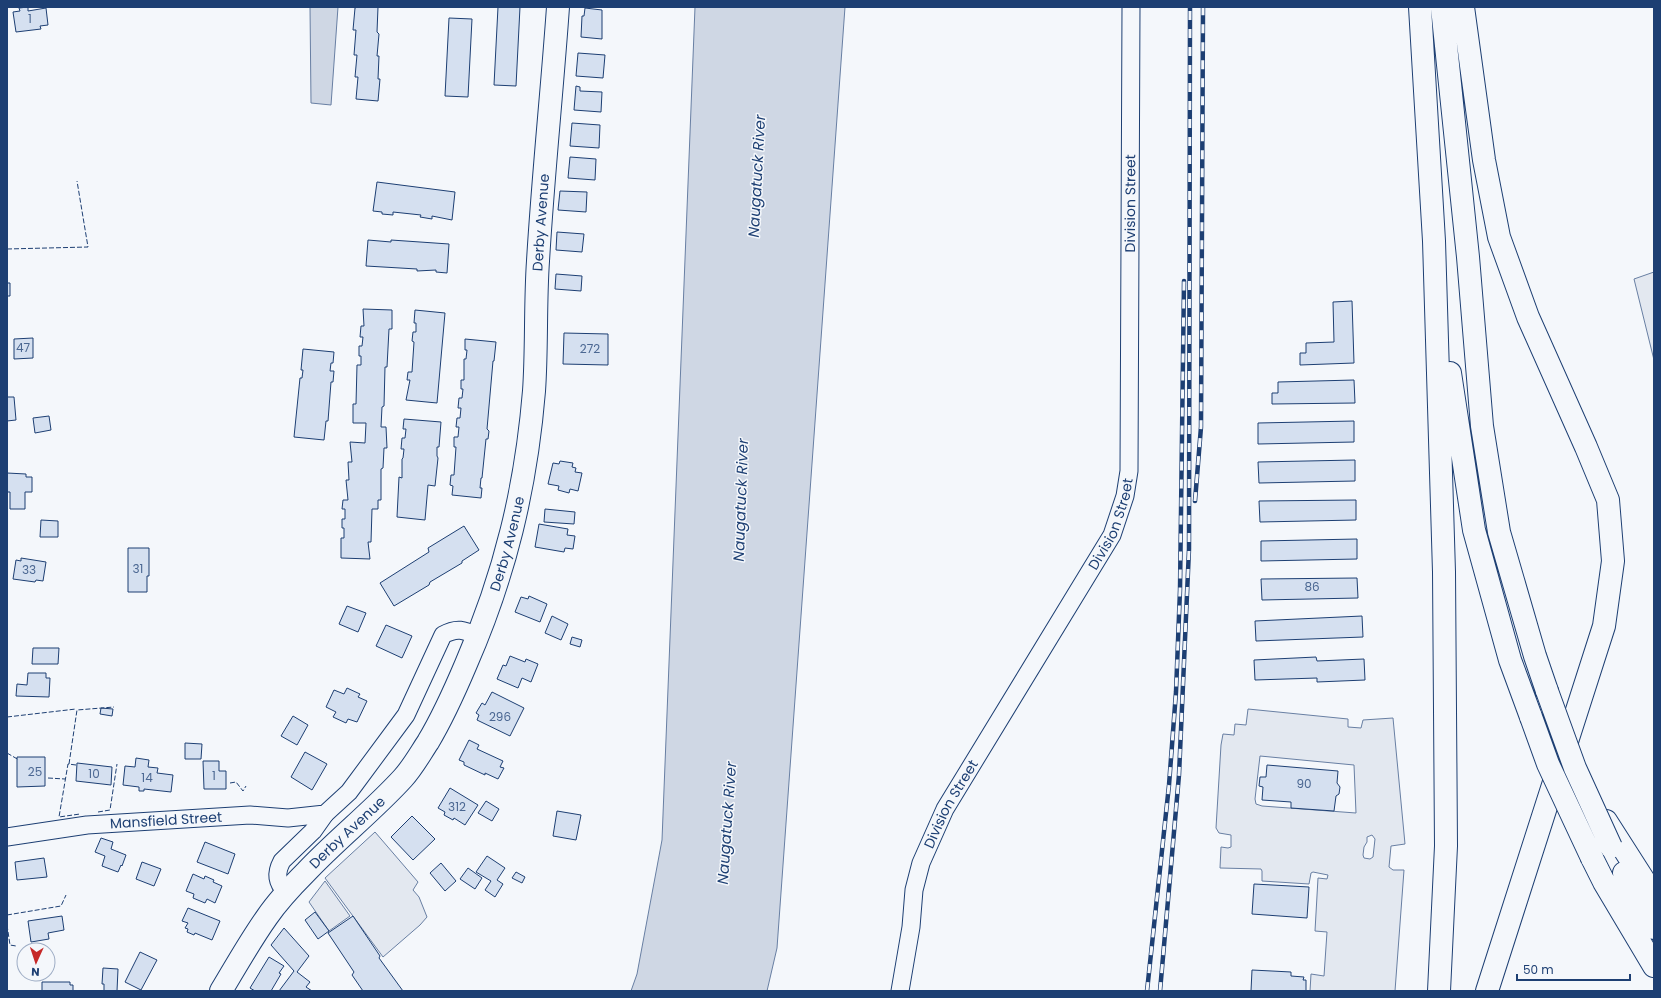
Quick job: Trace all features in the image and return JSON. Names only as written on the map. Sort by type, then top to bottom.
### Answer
[{"type":"main road","name":"Derby Avenue","points":[[221,991],[266,918],[286,894],[308,869],[387,794],[414,764],[430,739],[456,689],[502,572],[511,538],[528,448],[534,387],[538,260],[558,7]]},
{"type":"main road","points":[[1420,7],[1434,241],[1444,572],[1446,838],[1438,991]]},
{"type":"main road","points":[[1463,7],[1484,160],[1499,237],[1528,317],[1586,446],[1608,500],[1612,561],[1604,626],[1487,991]]},
{"type":"main road","points":[[1442,16],[1468,256],[1482,426],[1499,532],[1535,656],[1574,768],[1615,843],[1654,896]]},
{"type":"main road","points":[[1434,241],[1451,379],[1474,530],[1510,660],[1548,764],[1592,858],[1604,882],[1654,966]]},
{"type":"main road","points":[[1615,843],[1623,871],[1654,928]]},
{"type":"street","name":"Division Street","points":[[900,991],[911,927],[914,890],[921,863],[945,809],[1112,536],[1125,496],[1129,471],[1131,7]]},
{"type":"street","points":[[286,894],[278,884],[282,861],[313,831],[325,814],[349,792],[406,715],[443,635],[452,630],[464,631],[478,636]]},
{"type":"street","name":"Mansfield Street","points":[[7,837],[87,825],[250,815],[288,818],[325,814]]},
{"type":"shaded area","points":[[1654,272],[1654,360],[1634,279]]},
{"type":"shaded area","points":[[1248,709],[1348,719],[1348,727],[1361,728],[1363,720],[1393,718],[1405,844],[1391,846],[1389,867],[1393,870],[1404,870],[1395,991],[1310,991],[1311,974],[1324,976],[1327,932],[1315,931],[1318,878],[1327,879],[1328,875],[1313,872],[1311,873],[1309,884],[1262,881],[1261,869],[1220,868],[1221,847],[1231,847],[1231,835],[1219,833],[1216,828],[1223,734],[1234,735],[1235,724],[1246,725]],"holes":[[[1260,756],[1354,765],[1356,813],[1262,806],[1256,804],[1255,799]],[[1372,835],[1375,839],[1373,857],[1370,859],[1364,858],[1364,847],[1367,842],[1367,837]]]},
{"type":"shaded area","points":[[375,832],[418,882],[413,890],[419,897],[427,917],[420,925],[383,957],[325,878]]},
{"type":"shaded area","points":[[325,881],[350,916],[329,931],[309,902]]},
{"type":"water","points":[[310,7],[338,7],[331,105],[311,103]]},
{"type":"water","name":"Naugatuck River","points":[[695,7],[845,7],[777,948],[767,991],[631,991],[637,974],[662,840]]},
{"type":"building","points":[[28,7],[28,11],[46,8],[48,25],[40,26],[41,29],[16,32],[13,12],[20,11],[19,8]]},
{"type":"building","points":[[378,7],[377,32],[379,34],[377,56],[379,56],[378,79],[380,79],[378,101],[356,99],[358,77],[355,77],[357,55],[354,55],[356,30],[353,30],[355,8]]},
{"type":"building","points":[[498,7],[520,7],[516,86],[494,85]]},
{"type":"building","points":[[585,8],[602,10],[602,39],[581,37],[582,16],[584,16]]},
{"type":"building","points":[[449,18],[472,19],[468,97],[445,96]]},
{"type":"building","points":[[578,53],[605,55],[603,78],[576,76]]},
{"type":"building","points":[[576,86],[580,87],[580,91],[602,92],[601,112],[574,110]]},
{"type":"building","points":[[572,123],[600,125],[599,148],[570,146]]},
{"type":"building","points":[[570,157],[596,159],[595,180],[568,178]]},
{"type":"building","points":[[377,182],[455,192],[452,220],[432,216],[432,219],[420,217],[421,215],[393,212],[393,215],[382,214],[382,212],[373,211]]},
{"type":"building","points":[[560,191],[587,192],[586,212],[558,210]]},
{"type":"building","points":[[557,232],[584,234],[582,252],[556,250]]},
{"type":"building","points":[[368,240],[449,244],[447,273],[436,272],[436,270],[417,271],[417,269],[366,266]]},
{"type":"building","points":[[556,274],[582,276],[581,291],[555,289]]},
{"type":"building","points":[[7,283],[10,283],[10,296],[7,296]]},
{"type":"building","points":[[1352,301],[1354,363],[1300,365],[1300,353],[1306,353],[1306,343],[1334,342],[1333,302]]},
{"type":"building","points":[[363,309],[392,310],[392,329],[389,329],[387,367],[385,367],[384,406],[382,407],[381,427],[386,427],[387,448],[384,448],[383,468],[381,469],[381,500],[378,500],[378,509],[372,509],[371,542],[368,542],[370,559],[341,558],[341,538],[344,538],[342,519],[345,519],[345,509],[342,509],[343,500],[348,500],[346,480],[349,480],[348,462],[352,462],[350,442],[365,443],[366,423],[353,423],[353,404],[356,404],[357,365],[361,365],[359,346],[362,346],[363,337],[360,337],[361,326],[364,326]]},
{"type":"building","points":[[415,310],[445,313],[437,403],[406,400],[410,380],[407,380],[408,372],[412,372],[414,342],[412,341],[413,332],[416,332],[416,323],[414,323]]},
{"type":"building","points":[[564,333],[608,334],[608,365],[563,364]]},
{"type":"building","points":[[33,338],[33,358],[14,359],[14,339]]},
{"type":"building","points":[[465,339],[496,342],[487,429],[489,431],[488,439],[486,439],[480,488],[482,488],[481,498],[452,495],[453,486],[450,485],[451,475],[454,475],[456,447],[454,447],[454,437],[458,437],[459,427],[456,427],[457,418],[460,418],[461,408],[458,408],[459,398],[462,398],[463,389],[461,389],[461,380],[464,380],[464,359],[466,359],[467,350],[465,350]]},
{"type":"building","points":[[303,349],[334,352],[333,363],[331,363],[330,371],[334,371],[333,382],[331,382],[328,421],[326,421],[324,440],[294,437],[300,378],[302,378],[303,370],[301,370]]},
{"type":"building","points":[[1354,380],[1355,403],[1272,404],[1272,393],[1278,393],[1278,382]]},
{"type":"building","points":[[7,397],[14,397],[16,420],[7,421]]},
{"type":"building","points":[[49,416],[51,430],[35,433],[33,418]]},
{"type":"building","points":[[404,419],[441,422],[439,447],[437,447],[438,458],[435,486],[428,485],[425,520],[397,517],[399,477],[402,478],[402,459],[404,449],[401,449],[402,438],[405,438],[406,429],[403,429]]},
{"type":"building","points":[[1354,421],[1354,442],[1258,444],[1258,423]]},
{"type":"building","points":[[1355,460],[1355,481],[1259,483],[1258,462]]},
{"type":"building","points":[[560,461],[573,463],[572,467],[576,468],[575,472],[582,473],[578,491],[570,489],[569,493],[558,490],[559,486],[548,484],[553,463],[559,464]]},
{"type":"building","points":[[7,473],[26,474],[26,477],[32,477],[32,492],[25,492],[25,509],[10,509],[10,492],[7,492]]},
{"type":"building","points":[[1356,500],[1356,520],[1260,522],[1259,501]]},
{"type":"building","points":[[545,509],[575,512],[574,524],[544,522]]},
{"type":"building","points":[[41,520],[58,521],[58,537],[40,537]]},
{"type":"building","points":[[539,524],[568,529],[567,535],[575,536],[573,549],[565,548],[564,552],[535,547]]},
{"type":"building","points":[[464,526],[479,550],[462,561],[462,563],[430,582],[429,585],[394,606],[380,583],[429,552],[428,548]]},
{"type":"building","points":[[1357,539],[1357,559],[1261,561],[1261,541]]},
{"type":"building","points":[[128,548],[149,548],[149,576],[147,576],[147,592],[128,592]]},
{"type":"building","points":[[21,558],[46,562],[43,581],[36,580],[35,582],[13,579],[16,560],[21,561]]},
{"type":"building","points":[[1357,578],[1358,598],[1262,600],[1261,579]]},
{"type":"building","points":[[529,596],[547,604],[540,622],[515,612],[521,597],[528,599]]},
{"type":"building","points":[[347,606],[366,613],[358,632],[339,624]]},
{"type":"building","points":[[552,616],[568,624],[561,640],[545,633]]},
{"type":"building","points":[[1362,616],[1363,637],[1256,641],[1255,621]]},
{"type":"building","points":[[386,625],[412,636],[402,658],[376,646]]},
{"type":"building","points":[[572,637],[582,640],[580,647],[570,644]]},
{"type":"building","points":[[33,648],[59,648],[58,664],[32,664]]},
{"type":"building","points":[[510,656],[525,662],[526,659],[538,664],[531,682],[522,678],[518,688],[497,679],[503,665],[506,666]]},
{"type":"building","points":[[1316,657],[1317,661],[1364,659],[1365,680],[1317,682],[1317,678],[1255,680],[1254,660]]},
{"type":"building","points":[[28,673],[46,673],[46,678],[50,678],[49,697],[16,696],[17,684],[27,685]]},
{"type":"building","points":[[347,688],[360,694],[358,697],[367,701],[357,722],[348,719],[346,723],[333,717],[336,712],[326,707],[334,690],[344,694]]},
{"type":"building","points":[[492,692],[524,708],[510,736],[477,720],[479,715],[476,713],[482,703],[485,705]]},
{"type":"building","points":[[101,708],[113,709],[112,716],[100,714]]},
{"type":"building","points":[[293,716],[308,725],[297,745],[281,736]]},
{"type":"building","points":[[469,740],[479,745],[477,749],[503,761],[500,767],[504,768],[498,779],[485,773],[485,775],[464,765],[464,762],[459,760]]},
{"type":"building","points":[[185,743],[202,744],[201,759],[185,759]]},
{"type":"building","points":[[305,752],[327,764],[312,790],[291,777]]},
{"type":"building","points":[[17,757],[45,757],[45,786],[17,787]]},
{"type":"building","points":[[136,758],[149,760],[148,767],[158,768],[157,773],[173,775],[171,792],[144,789],[144,791],[139,791],[139,787],[123,785],[125,766],[135,767]]},
{"type":"building","points":[[203,761],[219,761],[219,771],[226,771],[226,789],[204,789]]},
{"type":"building","points":[[77,763],[112,767],[111,785],[76,781]]},
{"type":"building","points":[[1267,765],[1338,771],[1337,783],[1340,787],[1339,794],[1336,796],[1334,811],[1291,808],[1291,802],[1262,800],[1263,787],[1259,786],[1260,777],[1266,777]]},
{"type":"building","points":[[450,788],[478,805],[465,825],[454,818],[453,820],[444,815],[445,812],[438,808]]},
{"type":"building","points":[[486,801],[499,809],[492,821],[478,813]]},
{"type":"building","points":[[557,811],[581,815],[576,840],[553,836]]},
{"type":"building","points":[[412,816],[435,839],[413,860],[391,837]]},
{"type":"building","points":[[101,838],[113,842],[111,849],[126,855],[118,872],[102,866],[105,856],[95,852]]},
{"type":"building","points":[[205,842],[235,854],[228,874],[197,862]]},
{"type":"building","points":[[487,856],[505,868],[497,880],[503,884],[495,897],[485,890],[491,881],[476,872]]},
{"type":"building","points":[[44,858],[47,877],[17,880],[15,862]]},
{"type":"building","points":[[142,862],[161,869],[154,886],[136,879]]},
{"type":"building","points":[[441,863],[456,881],[445,891],[430,873]]},
{"type":"building","points":[[468,868],[482,878],[475,889],[460,879]]},
{"type":"building","points":[[516,872],[525,877],[522,883],[512,878]]},
{"type":"building","points":[[193,874],[204,879],[205,876],[222,886],[215,903],[207,899],[205,903],[193,898],[194,894],[186,891]]},
{"type":"building","points":[[1254,884],[1309,887],[1307,918],[1252,914]]},
{"type":"building","points":[[188,908],[220,921],[212,940],[195,933],[194,935],[187,932],[188,929],[185,928],[188,923],[182,921]]},
{"type":"building","points":[[315,912],[329,931],[318,939],[305,920]]},
{"type":"building","points":[[62,916],[64,930],[48,933],[49,939],[31,942],[28,921]]},
{"type":"building","points":[[353,916],[380,956],[379,958],[403,991],[363,991],[352,975],[354,972],[328,933]]},
{"type":"building","points":[[284,928],[309,956],[297,972],[310,982],[306,987],[312,991],[279,991],[294,971],[271,945]]},
{"type":"building","points":[[140,952],[157,960],[141,990],[125,982]]},
{"type":"building","points":[[269,957],[284,966],[279,973],[281,974],[271,991],[255,991],[250,988]]},
{"type":"building","points":[[103,968],[118,969],[117,991],[104,991],[104,984],[102,984]]},
{"type":"building","points":[[1252,970],[1291,972],[1291,976],[1304,977],[1303,980],[1306,980],[1306,991],[1251,991]]},
{"type":"building","points":[[42,982],[70,982],[70,985],[73,985],[73,991],[42,991]]},
{"type":"railway","points":[[1160,991],[1179,775],[1189,549],[1190,7]]},
{"type":"railway","points":[[1195,501],[1201,427],[1203,7]]},
{"type":"railway","points":[[1147,991],[1169,785],[1176,692],[1180,590],[1184,281]]},
{"type":"fence","points":[[7,249],[88,247],[77,181]]},
{"type":"fence","points":[[69,764],[77,710],[114,707]]},
{"type":"fence","points":[[7,717],[76,709]]},
{"type":"fence","points":[[7,753],[19,760]]},
{"type":"fence","points":[[76,765],[68,764],[59,817],[80,814]]},
{"type":"fence","points":[[98,812],[110,810],[117,764]]},
{"type":"fence","points":[[48,778],[65,779]]},
{"type":"fence","points":[[230,783],[236,782],[243,791],[246,786]]},
{"type":"fence","points":[[7,915],[61,906],[66,895]]},
{"type":"fence","points":[[7,925],[10,945],[16,946]]}]
